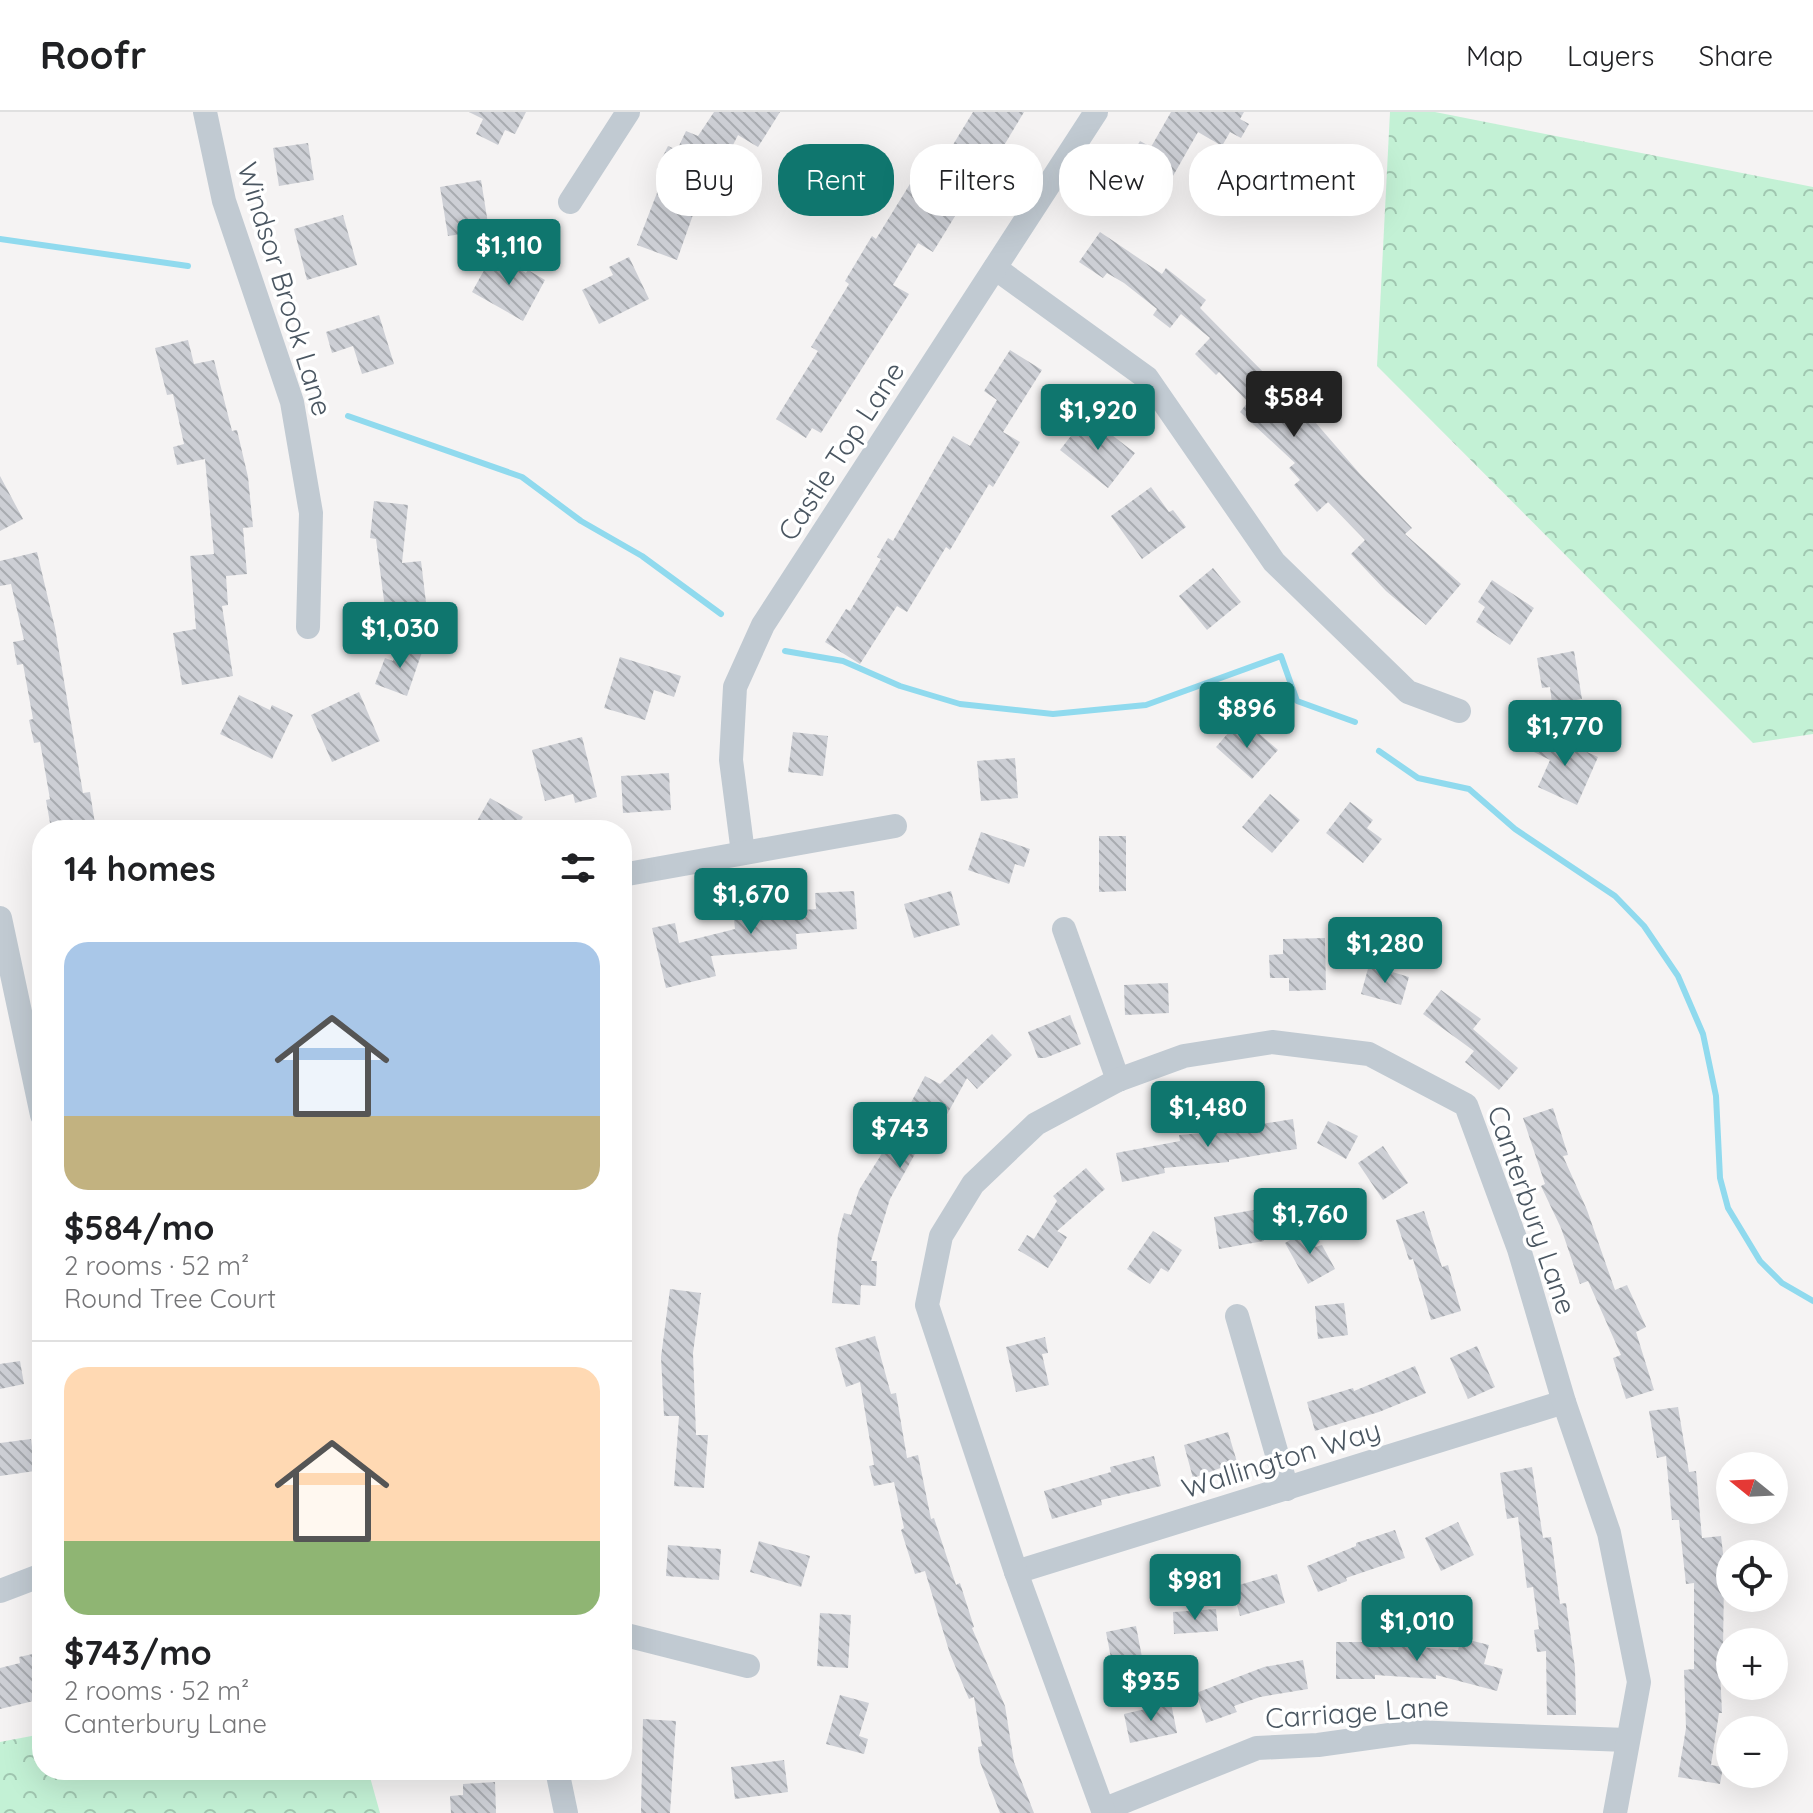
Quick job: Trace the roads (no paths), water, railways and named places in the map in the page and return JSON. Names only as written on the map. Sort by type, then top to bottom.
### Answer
[{"type":"street","name":"Windsor Brook Lane","points":[[205,112],[224,201],[292,402],[311,513],[308,627]]},
{"type":"street","points":[[570,202],[628,112]]},
{"type":"street","name":"Castle Top Lane","points":[[743,853],[731,760],[735,687],[763,625],[1096,112]]},
{"type":"street","points":[[995,268],[1147,378],[1274,562],[1408,692],[1459,711]]},
{"type":"street","points":[[632,873],[895,826]]},
{"type":"street","points":[[0,918],[32,1068]]},
{"type":"street","points":[[1064,929],[1118,1080]]},
{"type":"street","name":"Canterbury Lane","points":[[1104,1811],[1016,1572],[927,1305],[941,1236],[973,1184],[1036,1124],[1118,1080],[1184,1056],[1272,1042],[1369,1054],[1466,1105],[1519,1249],[1564,1402],[1609,1533],[1639,1682],[1615,1813]]},
{"type":"street","points":[[1237,1316],[1287,1489]]},
{"type":"street","name":"Wallington Way","points":[[1016,1572],[1564,1402]]},
{"type":"street","points":[[0,1591],[32,1579]]},
{"type":"street","points":[[632,1637],[748,1666]]},
{"type":"street","name":"Carriage Lane","points":[[1104,1811],[1257,1748],[1318,1745],[1411,1732],[1627,1740]]},
{"type":"street","points":[[559,1780],[566,1813]]},
{"type":"waterway","points":[[0,239],[188,266]]},
{"type":"waterway","points":[[348,416],[522,477],[581,521],[642,556],[721,614]]},
{"type":"waterway","points":[[785,651],[843,661],[900,686],[960,704],[1053,714],[1146,705],[1281,656],[1297,701],[1355,722]]},
{"type":"waterway","points":[[1379,751],[1418,778],[1469,789],[1515,829],[1615,896],[1644,926],[1678,976],[1703,1034],[1716,1096],[1720,1178],[1728,1208],[1760,1261],[1782,1283],[1813,1301]]}]
